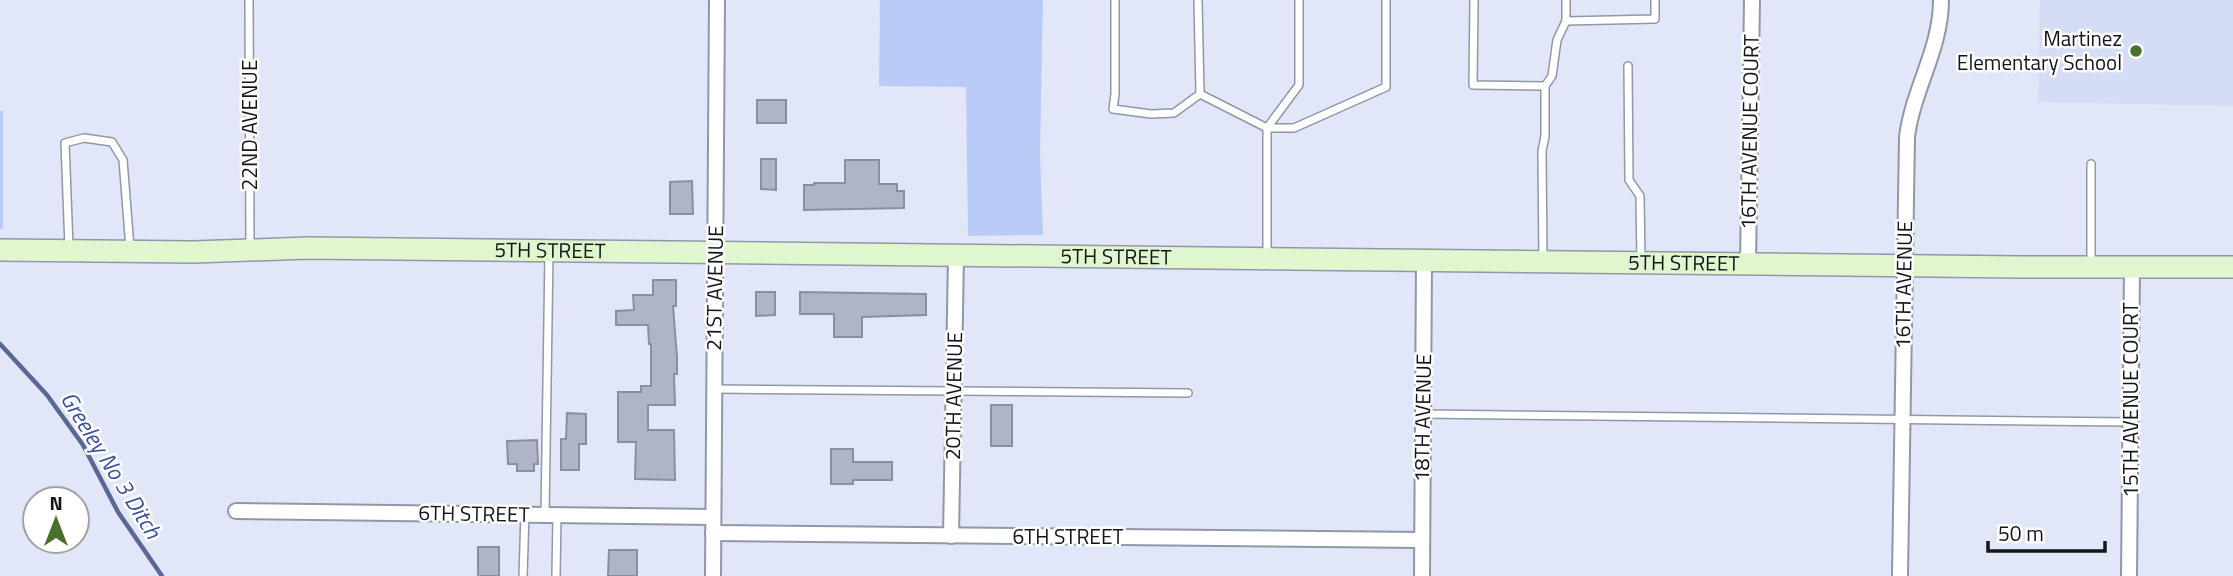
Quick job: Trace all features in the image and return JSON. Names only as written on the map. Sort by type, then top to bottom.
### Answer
[{"type":"main road","name":"5TH STREET","points":[[0,250],[194,252],[309,248],[2233,267]]},
{"type":"street","name":"21ST AVENUE","points":[[713,576],[717,0]]},
{"type":"street","name":"16TH AVENUE COURT","points":[[1748,263],[1752,0]]},
{"type":"street","name":"16TH AVENUE","points":[[1900,576],[1908,124],[1910,111],[1937,40],[1941,0]]},
{"type":"street","name":"20TH AVENUE","points":[[951,536],[956,256]]},
{"type":"street","name":"18TH AVENUE","points":[[1422,576],[1424,261]]},
{"type":"street","name":"15TH AVENUE COURT","points":[[2129,576],[2132,266]]},
{"type":"street","name":"6TH STREET","points":[[236,511],[713,517]]},
{"type":"street","name":"6TH STREET","points":[[713,533],[1422,540]]},
{"type":"lane","name":"22ND AVENUE","points":[[249,0],[250,250]]},
{"type":"lane","points":[[1115,0],[1113,109],[1150,114],[1174,113],[1200,94]]},
{"type":"lane","points":[[1198,0],[1200,94]]},
{"type":"lane","points":[[1267,258],[1267,128],[1299,85],[1299,0]]},
{"type":"lane","points":[[1200,94],[1267,128],[1294,128],[1385,87],[1386,0]]},
{"type":"lane","points":[[1474,0],[1473,85],[1545,86]]},
{"type":"lane","points":[[1543,262],[1542,151],[1545,136],[1545,86],[1552,76],[1557,40],[1566,20],[1566,0]]},
{"type":"lane","points":[[1566,20],[1654,19],[1655,0]]},
{"type":"lane","points":[[1628,66],[1629,180],[1640,196],[1641,262]]},
{"type":"lane","points":[[69,251],[65,143],[84,138],[112,142],[123,160],[130,251]]},
{"type":"lane","points":[[2091,164],[2091,266]]},
{"type":"lane","points":[[549,251],[551,515],[556,576]]},
{"type":"lane","points":[[714,390],[1188,393]]},
{"type":"lane","points":[[1423,414],[2131,422]]},
{"type":"lane","points":[[523,576],[525,514]]},
{"type":"shaded area","points":[[880,0],[1043,0],[1040,154],[1043,235],[968,236],[966,87],[879,86]]},
{"type":"shaded area","name":"Martinez Elementary School","points":[[2040,0],[2233,0],[2233,106],[2038,102]]},
{"type":"shaded area","points":[[0,111],[3,111],[3,229],[0,229]]},
{"type":"building","points":[[757,100],[786,100],[786,123],[757,123]]},
{"type":"building","points":[[761,159],[776,159],[776,190],[761,189]]},
{"type":"building","points":[[845,160],[879,160],[879,184],[897,184],[897,191],[904,191],[904,208],[804,210],[804,185],[845,183]]},
{"type":"building","points":[[692,181],[693,214],[670,214],[670,182]]},
{"type":"building","points":[[653,280],[676,280],[676,306],[673,306],[677,357],[677,374],[674,374],[675,405],[648,405],[648,430],[674,430],[675,480],[635,479],[636,442],[618,442],[618,392],[641,392],[641,386],[651,386],[651,344],[648,325],[616,325],[616,311],[634,310],[633,295],[653,295]]},
{"type":"building","points":[[756,292],[775,292],[775,315],[756,316]]},
{"type":"building","points":[[800,292],[926,294],[926,315],[862,317],[862,337],[834,337],[834,314],[800,314]]},
{"type":"building","points":[[991,405],[1012,405],[1012,446],[991,446]]},
{"type":"building","points":[[567,413],[586,414],[586,444],[579,444],[579,470],[561,470],[561,439],[566,439]]},
{"type":"building","points":[[537,440],[538,464],[534,464],[534,471],[517,471],[517,464],[508,464],[507,441]]},
{"type":"building","points":[[831,449],[853,449],[853,462],[892,462],[892,480],[853,480],[853,484],[831,484]]},
{"type":"building","points":[[478,547],[499,547],[499,576],[478,576]]},
{"type":"building","points":[[609,550],[637,550],[637,576],[608,576]]},
{"type":"waterway","name":"Greeley No 3 Ditch","points":[[0,344],[47,395],[83,445],[118,512],[162,576]]},
{"type":"place","name":"Martinez Elementary School","points":[[2136,51]]}]
